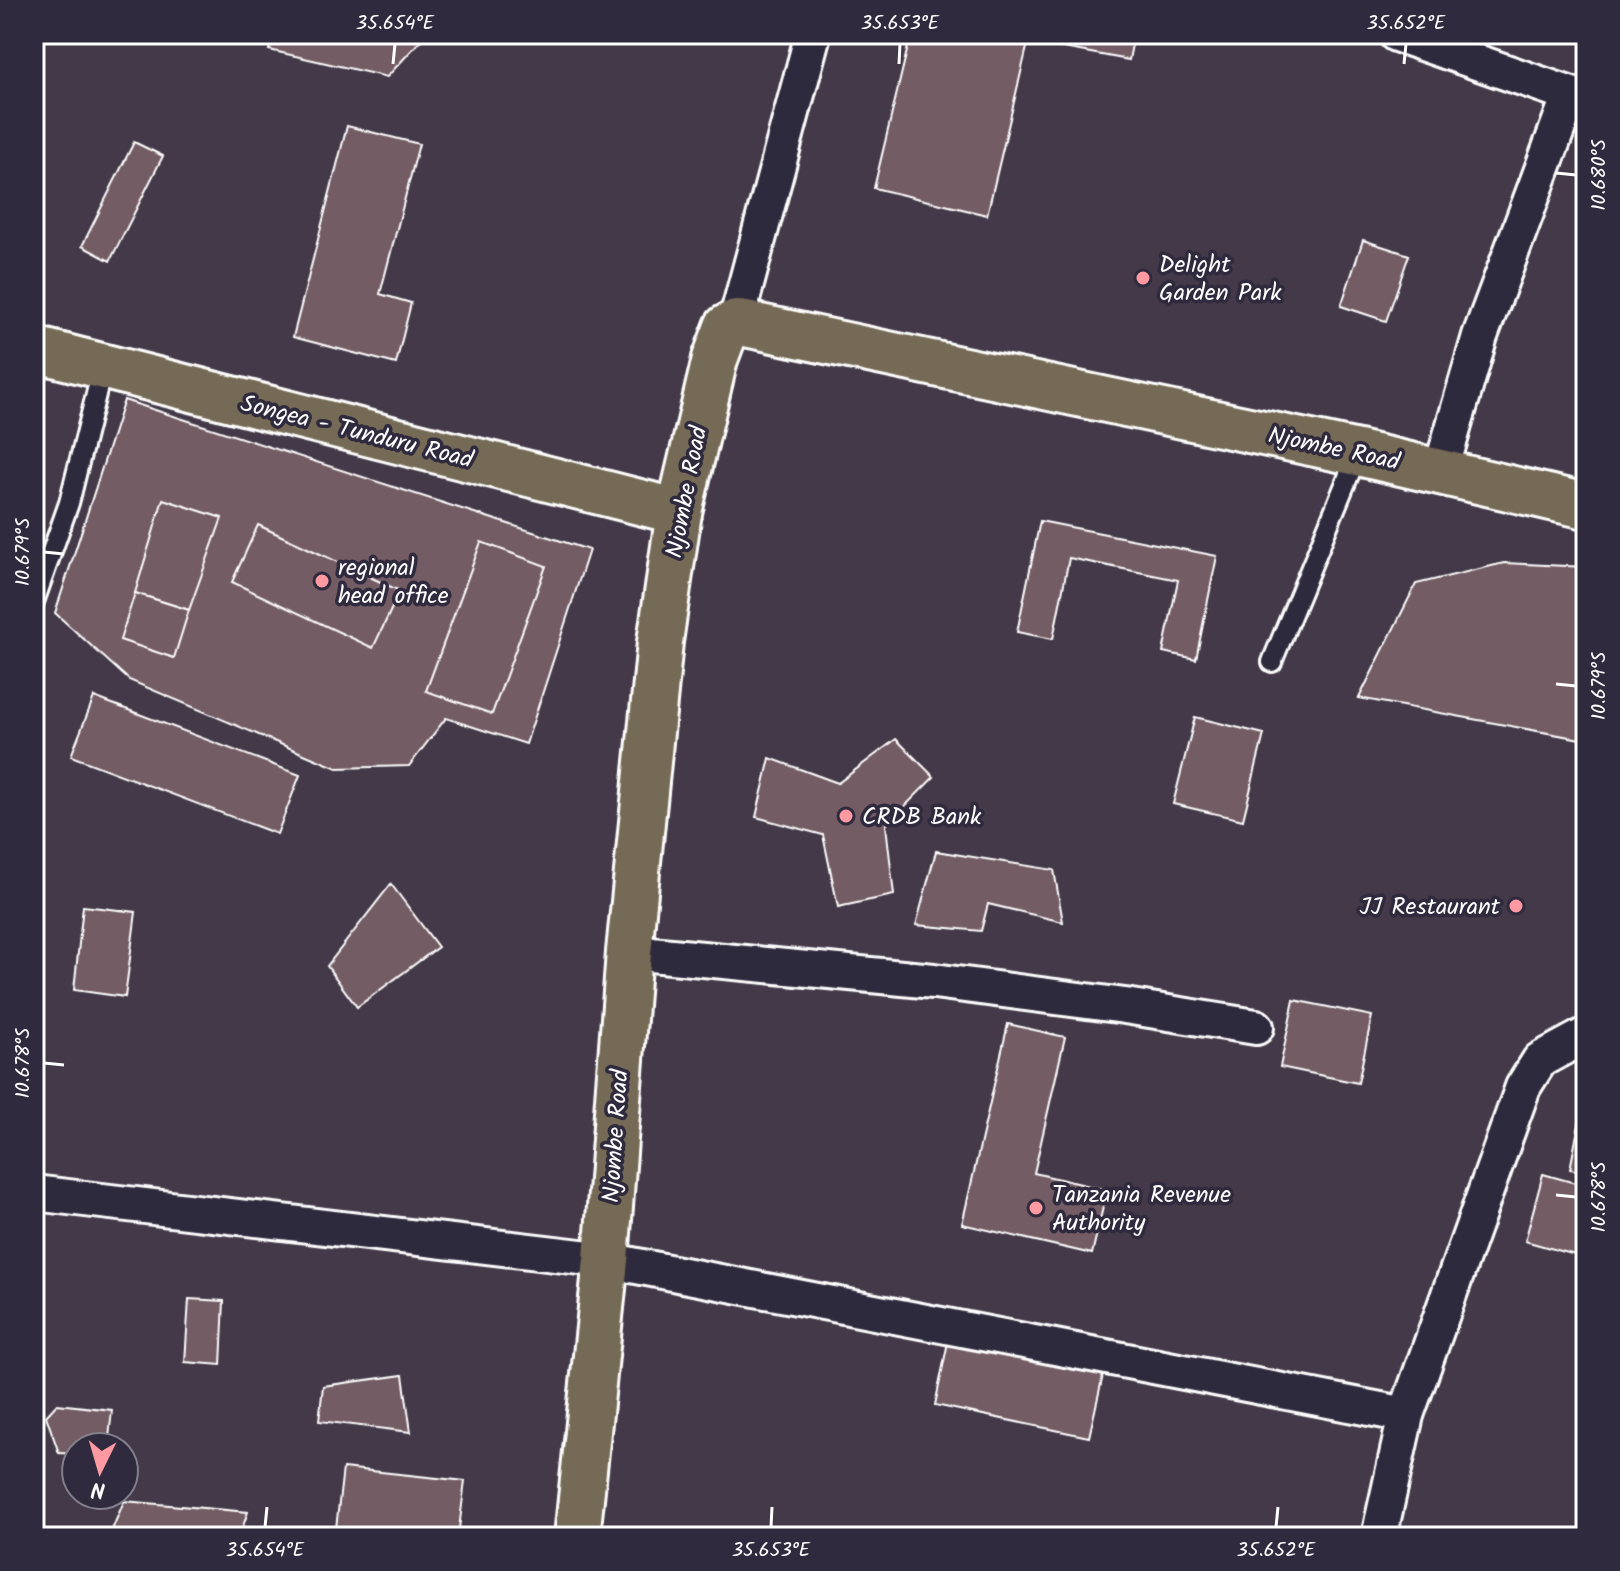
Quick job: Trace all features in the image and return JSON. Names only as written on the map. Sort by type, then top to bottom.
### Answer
[{"type":"highway","name":"Njombe Road","points":[[577,1537],[606,1260],[629,952],[660,642],[679,512],[718,347],[727,327],[736,322],[1441,470],[1586,506]]},
{"type":"highway","name":"Songea - Tunduru Road","points":[[34,349],[679,512]]},
{"type":"street","points":[[736,322],[813,34]]},
{"type":"street","points":[[1396,34],[1578,98],[1480,336],[1441,470]]},
{"type":"street","points":[[629,952],[934,981],[1256,1027]]},
{"type":"street","points":[[1379,1537],[1406,1415],[1523,1087],[1540,1060],[1586,1035]]},
{"type":"street","points":[[34,1193],[606,1260],[1406,1415]]},
{"type":"lane","points":[[34,602],[69,503],[103,366]]},
{"type":"lane","points":[[1272,662],[1358,453]]},
{"type":"building","points":[[273,34],[399,34],[422,39],[387,77],[269,50]]},
{"type":"building","points":[[911,34],[1010,34],[1029,39],[987,215],[874,188]]},
{"type":"building","points":[[1054,34],[1134,34],[1129,60],[1052,46]]},
{"type":"building","points":[[347,126],[419,144],[380,294],[411,303],[396,364],[293,337]]},
{"type":"building","points":[[134,142],[163,156],[110,261],[82,246]]},
{"type":"building","points":[[1363,240],[1409,255],[1386,321],[1341,306]]},
{"type":"building","name":"regional head office","points":[[124,400],[589,550],[526,744],[446,718],[409,766],[337,768],[129,680],[55,613]]},
{"type":"building","points":[[163,499],[222,518],[189,610],[135,593]]},
{"type":"building","points":[[1040,521],[1217,556],[1196,659],[1163,652],[1178,580],[1069,558],[1053,639],[1017,632]]},
{"type":"building","points":[[258,525],[400,591],[373,648],[232,582]]},
{"type":"building","points":[[481,542],[546,566],[492,714],[426,691]]},
{"type":"building","points":[[1504,563],[1586,567],[1586,740],[1359,698],[1416,584]]},
{"type":"building","points":[[135,593],[189,610],[174,658],[120,640]]},
{"type":"building","points":[[94,697],[300,775],[277,834],[71,756]]},
{"type":"building","points":[[1195,717],[1264,734],[1243,820],[1173,804]]},
{"type":"building","points":[[896,739],[934,777],[886,825],[894,895],[838,907],[823,835],[756,817],[770,758],[838,783]]},
{"type":"building","points":[[936,851],[1054,870],[1063,922],[988,904],[981,931],[916,925]]},
{"type":"building","points":[[391,884],[438,947],[357,1007],[327,966]]},
{"type":"building","points":[[83,906],[136,912],[125,997],[74,990]]},
{"type":"building","points":[[1294,1000],[1372,1016],[1358,1083],[1280,1067]]},
{"type":"building","points":[[1008,1024],[1065,1037],[1034,1173],[1107,1190],[1092,1254],[962,1224]]},
{"type":"building","points":[[1586,1094],[1586,1172],[1570,1169]]},
{"type":"building","points":[[1543,1174],[1586,1186],[1586,1258],[1525,1241]]},
{"type":"building","points":[[189,1299],[224,1301],[221,1365],[185,1362]]},
{"type":"building","points":[[948,1342],[1103,1375],[1089,1437],[935,1405]]},
{"type":"building","points":[[403,1375],[411,1432],[319,1421],[323,1386]]},
{"type":"building","points":[[57,1404],[112,1410],[110,1431],[60,1431],[60,1453],[46,1416]]},
{"type":"building","points":[[343,1468],[465,1481],[458,1537],[335,1537]]},
{"type":"building","points":[[140,1502],[248,1512],[239,1537],[109,1537],[120,1511],[140,1511]]},
{"type":"place","name":"Delight Garden Park","points":[[1143,278]]},
{"type":"place","name":"regional head office","points":[[322,581]]},
{"type":"place","name":"CRDB Bank","points":[[846,816]]},
{"type":"place","name":"JJ Restaurant","points":[[1516,906]]},
{"type":"place","name":"Tanzania Revenue Authority","points":[[1036,1208]]}]
